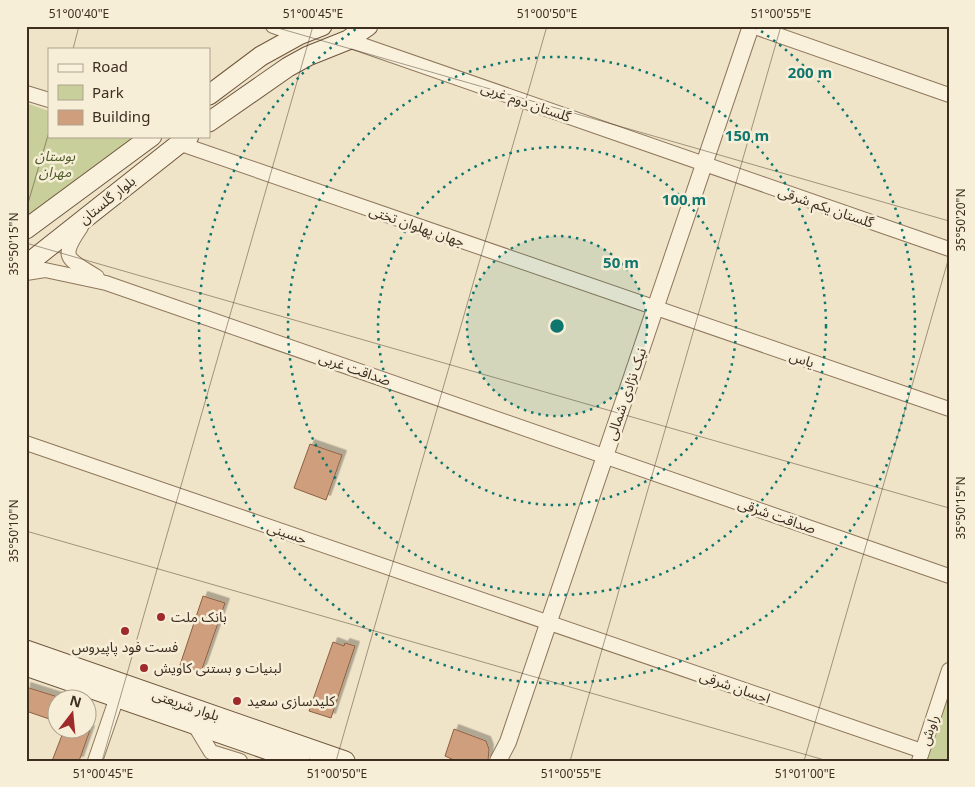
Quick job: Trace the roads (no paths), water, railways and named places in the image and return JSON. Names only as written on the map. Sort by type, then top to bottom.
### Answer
[{"type":"main road","points":[[210,94],[261,56],[322,26]]},
{"type":"main road","points":[[210,121],[278,73],[308,56],[348,40],[368,26]]},
{"type":"main road","name":"بلوار گلستان","points":[[26,229],[149,138]]},
{"type":"main road","name":"بلوار گلستان","points":[[26,265],[183,140]]},
{"type":"main road","points":[[26,253],[26,261]]},
{"type":"main road","name":"بلوار شریعتی","points":[[26,650],[345,761]]},
{"type":"main road","name":"بلوار شریعتی","points":[[26,666],[300,761]]},
{"type":"street","points":[[273,26],[299,36]]},
{"type":"street","points":[[752,26],[949,95]]},
{"type":"street","name":"نیک نژادی شمالی","points":[[498,761],[508,742],[752,26]]},
{"type":"street","name":"گلستان دوم غربی","points":[[348,40],[704,164]]},
{"type":"street","points":[[26,93],[48,100]]},
{"type":"street","name":"جهان پهلوان تختی","points":[[183,140],[655,308]]},
{"type":"street","name":"گلستان یکم شرقی","points":[[704,164],[949,249]]},
{"type":"street","name":"صداقت غربی","points":[[91,214],[70,244],[68,256],[72,261],[106,283]]},
{"type":"street","name":"صداقت غربی","points":[[26,273],[45,270],[106,283],[604,456]]},
{"type":"street","name":"یاس","points":[[655,308],[949,409]]},
{"type":"street","name":"حسینی","points":[[26,443],[548,622]]},
{"type":"street","name":"صداقت شرقی","points":[[604,456],[949,576]]},
{"type":"street","name":"احسان شرقی","points":[[548,622],[920,756]]},
{"type":"street","name":"راوش","points":[[920,756],[949,670]]},
{"type":"street","points":[[95,761],[117,697]]},
{"type":"street","points":[[194,724],[211,752],[240,761]]},
{"type":"place","name":"بانک ملت","points":[[161,617]]},
{"type":"place","name":"فست فود پاپیروس","points":[[125,631]]},
{"type":"place","name":"لبنیات و بستنی کاویش","points":[[144,668]]},
{"type":"place","name":"کلیدسازی سعید","points":[[237,701]]},
{"type":"park label","name":"بوستان مهران","points":[[55,164]]}]
